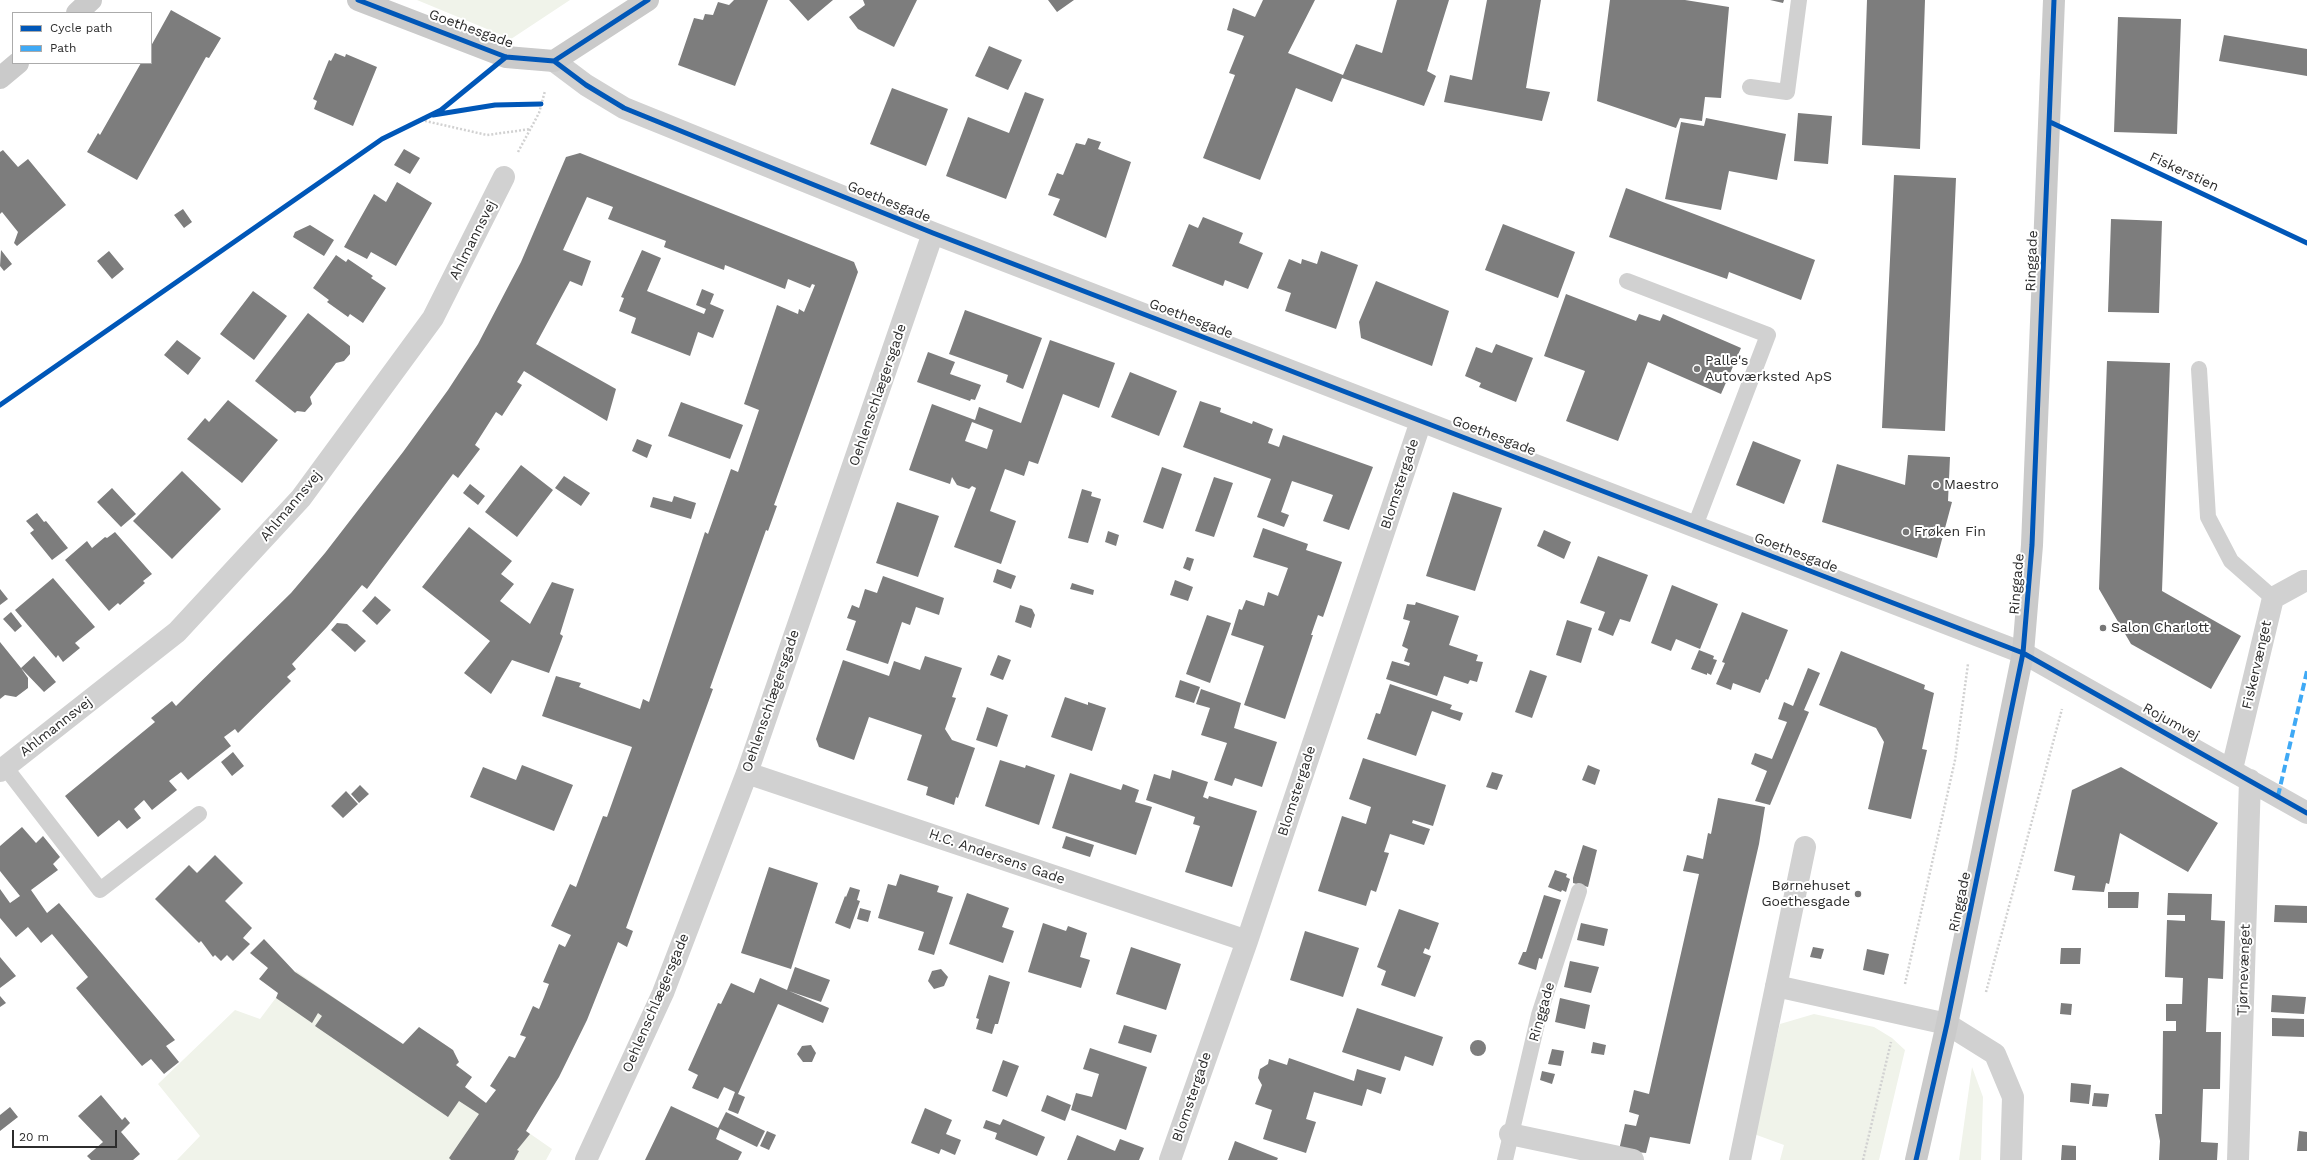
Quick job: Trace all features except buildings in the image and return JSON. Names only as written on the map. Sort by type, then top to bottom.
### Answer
[{"type":"street","points":[[79,12],[91,0]]},
{"type":"street","name":"Goethesgade","points":[[358,0],[506,57],[554,61],[586,85],[624,108],[934,233],[2023,653]]},
{"type":"street","points":[[554,61],[648,0]]},
{"type":"street","name":"Ringgade","points":[[1916,1160],[1947,1024],[2023,653],[2033,537],[2054,0]]},
{"type":"street","points":[[0,78],[17,64]]},
{"type":"street","name":"Ahlmannsvej","points":[[3,769],[177,632],[301,498],[433,318],[504,176]]},
{"type":"street","name":"Oehlenschlægersgade","points":[[586,1160],[663,993],[746,773],[934,233]]},
{"type":"street","name":"Blomstergade","points":[[1170,1160],[1247,941],[1421,421]]},
{"type":"street","points":[[2273,598],[2304,580],[2307,581]]},
{"type":"street","name":"Fiskervænget","points":[[2241,775],[2273,598]]},
{"type":"street","name":"Rojumvej","points":[[2023,653],[2307,812]]},
{"type":"street","name":"H.C. Andersens Gade","points":[[746,773],[1247,941]]},
{"type":"street","name":"Tjørnevænget","points":[[2238,1160],[2241,775]]},
{"type":"street","points":[[1740,1160],[1804,846]]},
{"type":"street","points":[[1776,986],[1947,1024],[1995,1054],[2013,1097],[2011,1160]]},
{"type":"street","points":[[1510,1134],[1633,1160]]},
{"type":"lane","points":[[1750,87],[1786,92],[1799,0]]},
{"type":"lane","points":[[1628,281],[1768,335],[1694,526]]},
{"type":"lane","points":[[2199,369],[2208,517],[2231,560],[2273,598]]},
{"type":"lane","points":[[3,769],[100,890],[199,814]]},
{"type":"lane","name":"Ringgade","points":[[1505,1160],[1539,1015],[1579,891]]},
{"type":"path","points":[[504,176],[539,113],[554,61]]},
{"type":"path","points":[[534,104],[541,104]]},
{"type":"path","points":[[415,123],[429,116]]},
{"type":"path","points":[[422,120],[487,135],[531,129]]},
{"type":"path","points":[[1863,1160],[1955,760],[1972,634]]},
{"type":"path","points":[[1986,994],[2070,680]]},
{"type":"shaded area","points":[[417,0],[570,0],[511,39]]},
{"type":"shaded area","points":[[296,971],[552,1149],[546,1160],[177,1160],[200,1136],[158,1084],[235,1010],[260,1019]]},
{"type":"shaded area","points":[[1814,1014],[1874,1027],[1892,1038],[1905,1050],[1879,1160],[1780,1160],[1784,1145],[1754,1134],[1780,1024]]},
{"type":"shaded area","points":[[1972,1067],[1983,1097],[1981,1160],[1959,1160]]},
{"type":"marked path","points":[[2278,796],[2307,671]]},
{"type":"cycle path","points":[[358,0],[506,57],[554,61],[586,85],[624,108],[933,233],[2023,653],[2307,813]]},
{"type":"cycle path","points":[[554,61],[648,0]]},
{"type":"cycle path","points":[[1916,1160],[1947,1024],[2023,653],[2032,545],[2054,0]]},
{"type":"cycle path","points":[[0,405],[382,139],[441,110],[506,57]]},
{"type":"cycle path","points":[[433,115],[495,105],[541,104]]},
{"type":"cycle path","name":"Fiskerstien","points":[[2050,122],[2307,243]]},
{"type":"place","name":"Palle's Autoværksted ApS","points":[[1697,369]]},
{"type":"place","name":"Maestro","points":[[1936,485]]},
{"type":"place","name":"Frøken Fin","points":[[1906,532]]},
{"type":"place","name":"Salon Charlott","points":[[2103,628]]},
{"type":"place","name":"Børnehuset Goethesgade","points":[[1858,894]]}]
